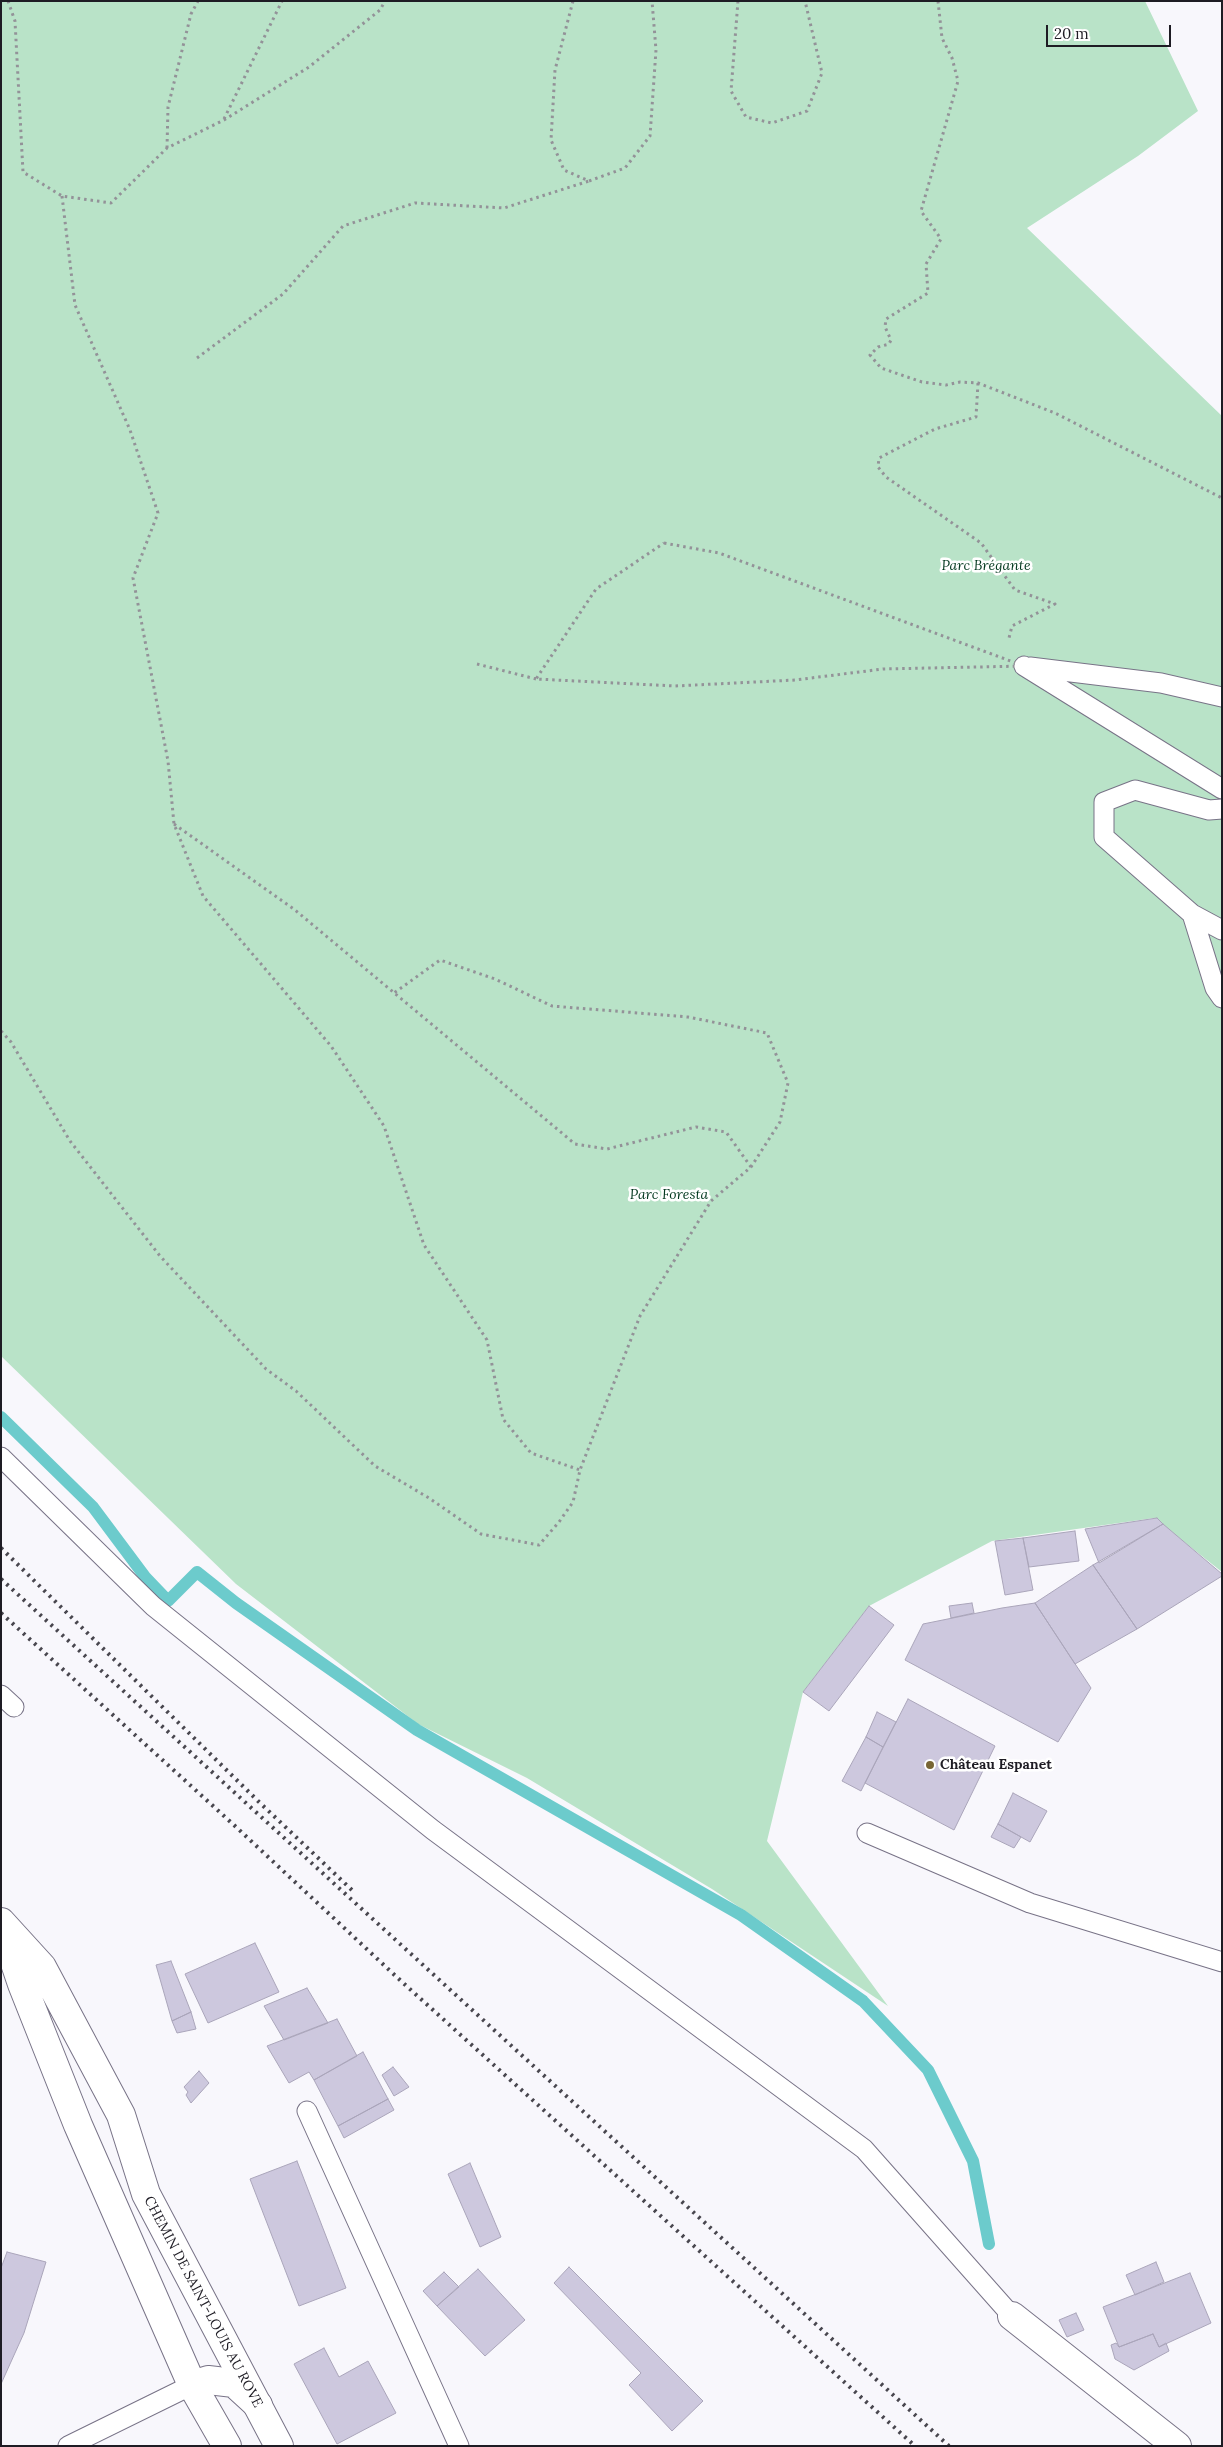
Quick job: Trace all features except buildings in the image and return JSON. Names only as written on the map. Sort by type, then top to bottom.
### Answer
[{"type":"main road","name":"CHEMIN DE SAINT-LOUIS AU ROVE","points":[[1,1922],[22,1984],[78,2125],[192,2385],[227,2446]]},
{"type":"main road","name":"CHEMIN DE SAINT-LOUIS AU ROVE","points":[[1,1922],[42,1967],[120,2115],[146,2194],[279,2446]]},
{"type":"main road","points":[[1012,2316],[1177,2446]]},
{"type":"main road","points":[[192,2385],[208,2380],[234,2383],[258,2405]]},
{"type":"lane","points":[[1024,666],[1161,683],[1222,696]]},
{"type":"lane","points":[[1024,666],[1222,789]]},
{"type":"lane","points":[[1222,809],[1209,810],[1134,790],[1104,802],[1104,837],[1192,914],[1222,930]]},
{"type":"lane","points":[[1192,914],[1215,988],[1222,998]]},
{"type":"lane","points":[[1,1457],[153,1606],[433,1830],[864,2149],[1012,2316]]},
{"type":"lane","points":[[867,1832],[1030,1903],[1222,1962]]},
{"type":"lane","points":[[307,2111],[459,2446]]},
{"type":"lane","points":[[68,2446],[192,2385]]},
{"type":"path","points":[[8,1],[15,21],[23,172],[62,196],[111,203],[168,148],[224,120],[309,67],[380,10],[385,1]]},
{"type":"path","points":[[168,148],[168,107],[191,14],[198,1]]},
{"type":"path","points":[[224,120],[282,1]]},
{"type":"path","points":[[573,1],[555,70],[551,140],[564,170],[589,181]]},
{"type":"path","points":[[197,358],[283,294],[343,226],[415,203],[504,208],[625,168],[650,136],[656,50],[652,1]]},
{"type":"path","points":[[738,1],[730,91],[746,117],[772,123],[807,111],[822,73],[805,1]]},
{"type":"path","points":[[938,1],[942,38],[952,58],[958,81],[922,211],[941,239],[926,264],[928,293],[886,319],[885,327],[891,340],[889,344],[878,347],[870,355],[880,368],[922,382],[946,385],[960,382],[978,383],[1055,413],[1222,498]]},
{"type":"path","points":[[62,196],[74,305],[130,430],[158,513],[133,578],[168,761],[174,824],[203,896],[331,1046],[384,1126],[424,1245],[487,1340],[503,1419],[531,1453],[580,1470]]},
{"type":"path","points":[[978,383],[976,417],[927,433],[878,458],[878,467],[886,477],[980,543],[1015,590],[1055,604],[1028,617]]},
{"type":"path","points":[[536,679],[596,589],[664,543],[719,553],[1024,666]]},
{"type":"path","points":[[477,664],[536,679],[675,686],[795,680],[883,669],[1024,666]]},
{"type":"path","points":[[174,824],[295,910],[574,1144],[607,1149],[696,1127],[726,1132],[751,1168]]},
{"type":"path","points":[[1,1031],[11,1042],[70,1141],[160,1256],[266,1369],[296,1391],[374,1466],[429,1498],[481,1534],[539,1545],[573,1502],[580,1470],[640,1316],[711,1201],[751,1168],[780,1122],[788,1083],[767,1033],[688,1017],[552,1006],[495,979],[440,960],[394,993]]},
{"type":"green space","name":"Parc Foresta","points":[[1,1],[1145,1],[1198,111],[1138,156],[1027,228],[1222,416],[1222,1572],[1154,1518],[992,1541],[869,1606],[803,1692],[767,1841],[888,2006],[712,1889],[527,1778],[418,1724],[236,1584],[1,1356]]},
{"type":"waterway","points":[[1,1417],[93,1507],[146,1578],[168,1601],[197,1572],[236,1603],[417,1730],[741,1915],[863,2001],[928,2070],[973,2161],[989,2244]]},
{"type":"railway","points":[[1,1548],[258,1801],[354,1892]]},
{"type":"railway","points":[[1,1579],[949,2446]]},
{"type":"railway","points":[[1,1613],[235,1826],[401,1981],[915,2446]]},
{"type":"place","name":"Château Espanet","points":[[930,1765]]},
{"type":"park label","name":"Parc Brégante","points":[[986,566]]}]
